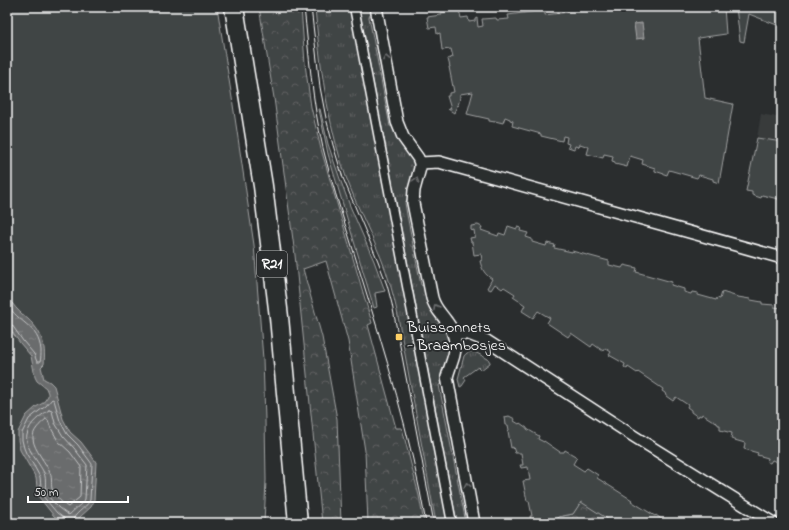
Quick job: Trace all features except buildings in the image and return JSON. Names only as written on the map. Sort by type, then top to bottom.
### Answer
[{"type":"main road","name":"R21","points":[[234,7],[263,186],[278,317],[298,523]]},
{"type":"street","points":[[354,7],[452,523]]},
{"type":"street","points":[[376,7],[397,122],[403,137],[420,163],[413,196],[413,203],[434,305],[447,321],[454,334],[455,350],[447,377],[474,523]]},
{"type":"street","points":[[420,163],[439,162],[782,258]]},
{"type":"street","points":[[454,334],[469,334],[487,341],[635,437],[772,523]]},
{"type":"shaded area","points":[[761,114],[782,118],[782,142],[757,138]]},
{"type":"green space","points":[[7,7],[217,7],[254,245],[263,359],[266,480],[264,523],[7,523]]},
{"type":"green space","points":[[259,7],[301,7],[305,64],[311,107],[321,149],[372,323],[368,325],[396,428],[402,428],[419,496],[424,523],[368,523],[365,451],[348,341],[326,261],[303,269],[322,337],[337,419],[341,523],[322,523],[295,255],[274,98]]},
{"type":"green space","points":[[315,7],[350,7],[448,523],[436,523],[397,311],[390,284],[381,258],[346,177],[339,156],[325,93]]},
{"type":"green space","points":[[359,7],[372,7],[372,12],[369,17],[390,126],[395,126],[415,167],[408,198],[405,203],[421,285],[426,287],[430,308],[442,322],[449,338],[450,347],[444,383],[439,385],[466,523],[457,523]]},
{"type":"green space","points":[[568,7],[724,7],[726,34],[698,38],[705,98],[733,104],[719,183],[713,181],[713,179],[699,175],[697,178],[669,170],[667,175],[655,171],[655,168],[642,164],[643,160],[630,156],[627,167],[615,164],[615,162],[612,161],[613,156],[604,154],[603,158],[587,154],[589,147],[580,144],[579,147],[575,146],[574,149],[568,147],[569,144],[566,143],[567,137],[563,136],[562,141],[541,136],[541,134],[512,126],[513,121],[505,117],[503,123],[489,121],[489,119],[467,114],[473,92],[460,94],[459,102],[454,113],[448,109],[451,109],[447,96],[449,96],[449,93],[454,92],[448,59],[453,57],[451,49],[442,50],[440,33],[437,34],[436,27],[429,28],[427,17],[459,10],[461,18],[468,17],[469,22],[475,21],[477,18],[478,27],[483,26],[482,19],[509,19],[508,15],[545,10],[545,15],[568,12]]},
{"type":"green space","points":[[736,7],[782,7],[782,27],[749,14],[744,42],[740,41]]},
{"type":"green space","points":[[319,109],[328,144],[340,179],[385,291],[375,293],[377,307],[374,308],[328,154]]},
{"type":"green space","points":[[757,138],[782,142],[782,200],[762,195],[761,198],[752,195],[752,192],[746,191]]},
{"type":"green space","points":[[478,225],[482,227],[481,230],[498,236],[499,233],[505,235],[508,226],[517,229],[517,227],[521,228],[520,231],[528,233],[526,237],[532,239],[532,242],[546,246],[547,243],[555,245],[554,248],[572,251],[609,261],[609,265],[622,268],[624,265],[637,268],[636,272],[672,282],[671,285],[684,289],[684,292],[691,294],[692,292],[698,293],[698,295],[716,300],[717,298],[720,299],[722,292],[762,302],[762,304],[774,305],[774,307],[782,308],[782,466],[772,460],[770,463],[767,462],[768,458],[744,449],[745,443],[731,439],[732,433],[720,430],[720,425],[702,414],[698,417],[691,412],[691,410],[687,407],[688,405],[676,397],[673,401],[666,396],[662,391],[663,389],[638,372],[637,373],[628,367],[627,369],[624,367],[625,364],[609,355],[611,352],[605,348],[603,351],[593,344],[591,347],[571,333],[568,337],[547,323],[550,318],[538,311],[533,318],[522,311],[525,305],[513,297],[515,294],[504,287],[502,289],[495,284],[491,290],[487,288],[492,279],[483,269],[480,261],[482,260],[481,254],[474,255],[470,238],[475,237],[474,230],[471,231],[471,226]]},
{"type":"green space","points":[[473,351],[488,359],[490,363],[481,370],[478,367],[464,377],[466,380],[460,387],[458,379],[464,356]]},
{"type":"green space","points":[[509,416],[515,419],[514,421],[519,424],[520,423],[539,436],[538,439],[544,441],[560,452],[564,452],[565,450],[577,457],[573,464],[584,471],[587,468],[598,475],[597,478],[667,523],[614,523],[581,502],[573,514],[558,517],[559,523],[531,523],[530,516],[532,516],[523,481],[530,480],[528,467],[521,468],[520,465],[523,465],[521,453],[515,453],[513,447],[511,448],[509,430],[508,425],[506,425],[505,417]]},
{"type":"green space","points":[[581,501],[614,523],[559,523],[558,517],[573,514]]},
{"type":"water","points":[[642,23],[644,38],[636,39],[634,24]]},
{"type":"water","points":[[7,303],[12,303],[33,324],[40,334],[44,345],[44,364],[41,367],[44,379],[54,386],[63,419],[70,432],[81,442],[96,462],[94,501],[91,507],[75,523],[64,523],[54,516],[38,496],[36,478],[20,450],[18,432],[26,416],[43,403],[48,396],[48,393],[46,388],[37,381],[35,377],[31,356],[7,325]]},
{"type":"tram line","points":[[304,7],[313,95],[323,148],[397,395],[413,459],[426,523]]},
{"type":"tram line","points":[[311,7],[320,87],[326,118],[343,178],[387,285],[392,304],[434,523]]},
{"type":"place","name":"Buissonnets - Braambosjes","points":[[399,337]]}]
